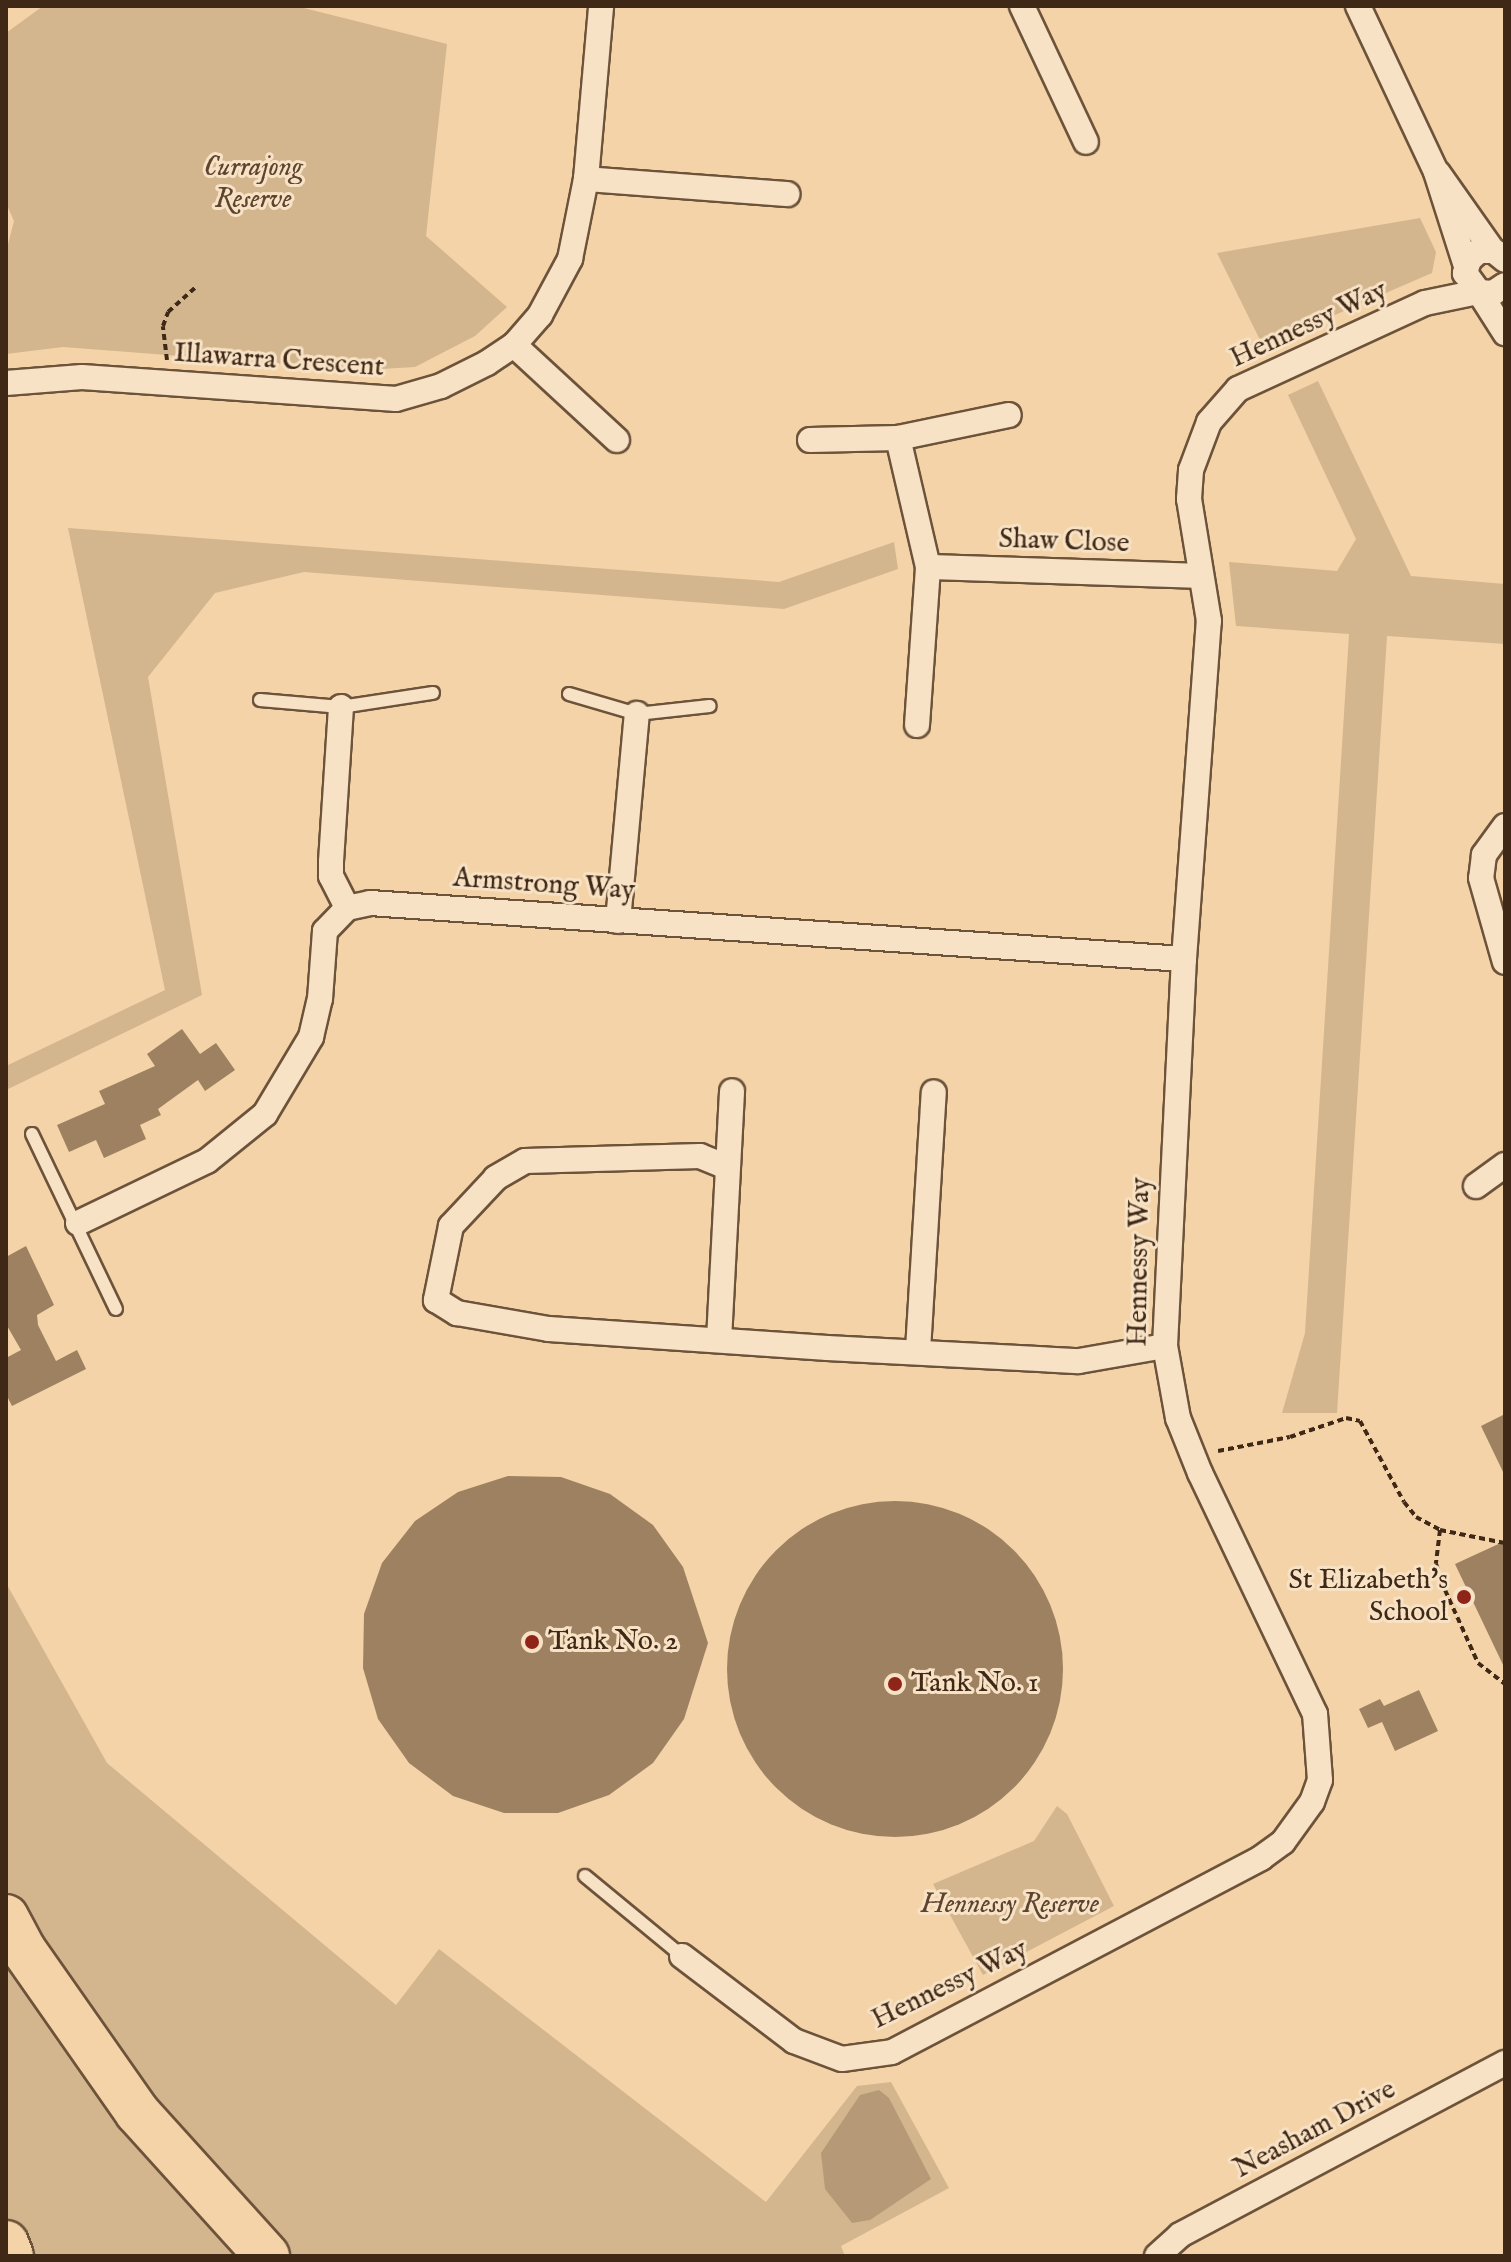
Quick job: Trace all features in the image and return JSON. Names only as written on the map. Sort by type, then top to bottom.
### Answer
[{"type":"highway","points":[[6,1917],[23,1949],[137,2112],[267,2256]]},
{"type":"highway","points":[[6,2243],[11,2256]]},
{"type":"street","name":"Illawarra Crescent","points":[[6,383],[82,377],[396,399],[462,377],[514,345],[556,291],[570,259],[586,179],[601,6]]},
{"type":"street","points":[[1022,6],[1086,142]]},
{"type":"street","points":[[1358,6],[1436,172],[1469,284],[1478,292],[1505,333]]},
{"type":"street","points":[[1436,172],[1499,252]]},
{"type":"street","points":[[586,179],[787,194]]},
{"type":"street","name":"Hennessy Way","points":[[1425,303],[1479,251],[1499,252]]},
{"type":"street","name":"Hennessy Way","points":[[682,1956],[794,2041],[842,2059],[866,2058],[892,2052],[1261,1858],[1299,1824],[1320,1780],[1315,1714],[1200,1473],[1178,1418],[1166,1354],[1184,959],[1209,621],[1198,576],[1189,499],[1197,446],[1209,422],[1252,380],[1425,303],[1478,292],[1493,293],[1505,285]]},
{"type":"street","points":[[514,345],[617,440]]},
{"type":"street","points":[[810,440],[898,438],[1009,415]]},
{"type":"street","points":[[898,438],[928,567],[917,725]]},
{"type":"street","name":"Shaw Close","points":[[928,567],[1198,576]]},
{"type":"street","points":[[78,1223],[207,1161],[265,1114],[311,1037],[320,999],[325,931],[347,908],[331,876],[341,707]]},
{"type":"street","points":[[618,921],[637,714]]},
{"type":"street","points":[[1505,826],[1484,855],[1481,878],[1505,962]]},
{"type":"street","name":"Armstrong Way","points":[[347,908],[370,903],[1184,959]]},
{"type":"street","points":[[719,1340],[732,1091]]},
{"type":"street","points":[[918,1350],[934,1092]]},
{"type":"street","points":[[727,1167],[700,1156],[525,1161],[496,1178],[451,1226],[434,1290],[436,1300],[457,1313],[501,1322],[719,1340],[1091,1361],[1109,1369],[1166,1354]]},
{"type":"street","points":[[1476,1186],[1505,1165]]},
{"type":"street","name":"Neasham Drive","points":[[1157,2256],[1180,2235],[1505,2063]]},
{"type":"lane","points":[[260,700],[341,707],[433,693]]},
{"type":"lane","points":[[569,694],[637,714],[710,706]]},
{"type":"lane","points":[[32,1134],[78,1223],[116,1309]]},
{"type":"lane","name":"Hennessy Way","points":[[585,1876],[682,1956]]},
{"type":"path","points":[[167,360],[163,326],[168,312],[197,286]]},
{"type":"path","points":[[1218,1451],[1352,1418],[1372,1436],[1410,1511],[1440,1530],[1505,1543]]},
{"type":"path","points":[[1440,1530],[1436,1564],[1445,1590],[1478,1663],[1505,1684]]},
{"type":"green space","name":"Currajong Reserve","points":[[43,6],[296,6],[447,44],[426,236],[507,307],[475,336],[415,367],[364,370],[63,347],[6,354],[6,252],[14,221],[6,203],[6,33]]},
{"type":"green space","points":[[1420,218],[1436,252],[1432,273],[1263,346],[1217,253]]},
{"type":"green space","points":[[1318,381],[1411,576],[1505,584],[1505,644],[1387,636],[1337,1413],[1282,1413],[1305,1333],[1349,634],[1236,626],[1229,562],[1337,571],[1356,539],[1288,395]]},
{"type":"green space","points":[[68,528],[779,582],[894,542],[898,569],[784,609],[304,572],[215,593],[148,677],[202,995],[6,1090],[6,1066],[165,990]]},
{"type":"green space","points":[[6,1583],[107,1763],[396,2005],[439,1949],[766,2202],[857,2086],[891,2082],[949,2188],[841,2246],[845,2256],[6,2256]]},
{"type":"green space","name":"Hennessy Reserve","points":[[1057,1806],[1067,1814],[1114,1906],[983,1975],[933,1884],[1034,1841]]},
{"type":"shaded area","points":[[879,2090],[889,2098],[931,2179],[870,2220],[852,2223],[825,2189],[821,2153],[860,2095]]},
{"type":"building","points":[[182,1029],[200,1054],[216,1043],[235,1070],[205,1091],[198,1080],[158,1109],[161,1115],[140,1125],[146,1139],[104,1158],[96,1140],[69,1152],[57,1125],[105,1104],[99,1091],[155,1066],[147,1054]]},
{"type":"building","points":[[26,1246],[54,1305],[37,1315],[38,1325],[56,1361],[77,1350],[86,1369],[12,1406],[6,1394],[6,1358],[21,1350],[6,1324],[6,1257]]},
{"type":"building","points":[[1505,1414],[1505,1476],[1481,1426]]},
{"type":"building","name":"Tank No. 2","points":[[508,1476],[561,1477],[610,1494],[653,1525],[683,1567],[708,1643],[684,1719],[653,1763],[609,1795],[558,1813],[504,1813],[453,1796],[409,1763],[378,1719],[363,1668],[364,1614],[382,1563],[415,1521],[458,1492]]},
{"type":"building","name":"Tank No. 1","points":[[895,1501],[928,1504],[959,1514],[988,1529],[1014,1550],[1035,1576],[1050,1605],[1060,1636],[1063,1669],[1060,1702],[1050,1733],[1035,1762],[1014,1788],[988,1809],[959,1824],[928,1834],[895,1837],[862,1834],[831,1824],[802,1809],[776,1788],[755,1762],[740,1733],[730,1702],[727,1669],[730,1636],[740,1605],[755,1576],[776,1550],[802,1529],[831,1514],[862,1504]]},
{"type":"building","points":[[1505,1541],[1505,1669],[1455,1564]]},
{"type":"building","points":[[1419,1690],[1438,1731],[1395,1751],[1382,1722],[1368,1728],[1359,1709],[1380,1699],[1384,1706]]},
{"type":"place","name":"St Elizabeth's School","points":[[1464,1597]]},
{"type":"place","name":"Tank No. 2","points":[[532,1642]]},
{"type":"place","name":"Tank No. 1","points":[[895,1684]]}]
